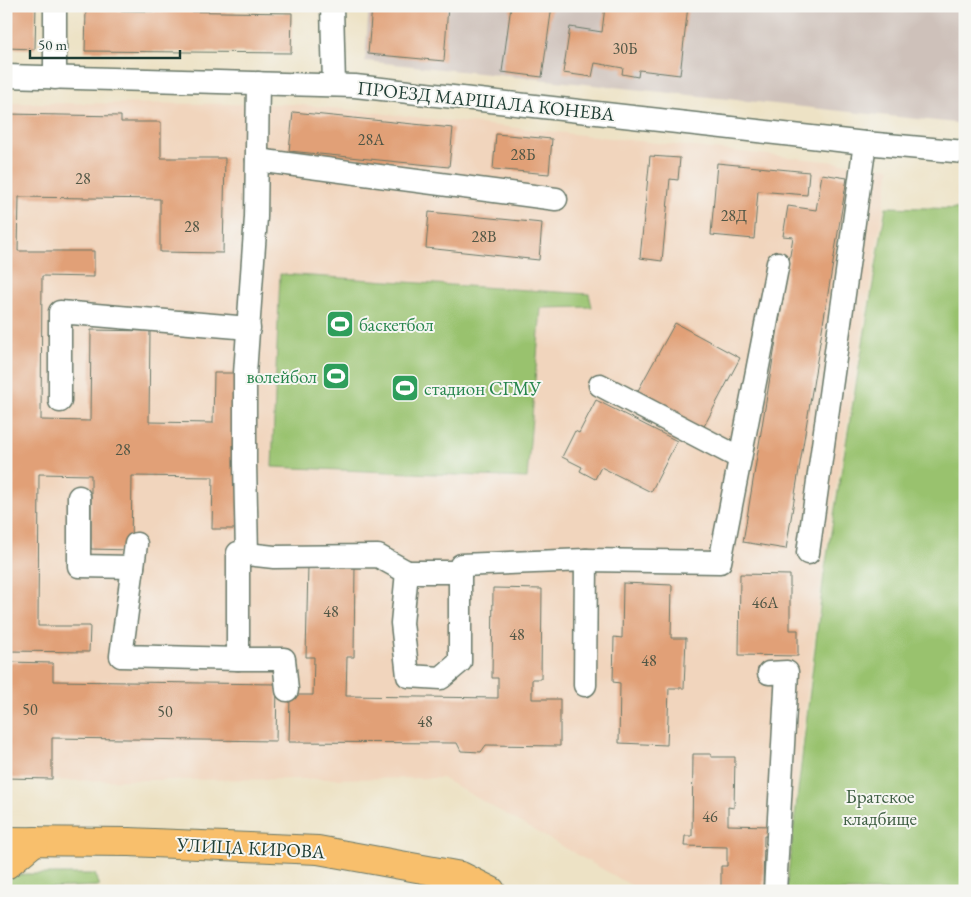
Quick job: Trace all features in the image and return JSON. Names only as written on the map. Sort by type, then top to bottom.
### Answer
[{"type":"main road","points":[[6,824],[35,841],[6,865]]},
{"type":"main road","name":"УЛИЦА КИРОВА","points":[[6,841],[128,842],[318,850],[461,876],[491,891]]},
{"type":"street","points":[[55,6],[55,78]]},
{"type":"street","points":[[332,6],[334,85]]},
{"type":"street","name":"ПРОЕЗД МАРШАЛА КОНЕВА","points":[[6,76],[355,86],[865,143],[965,152]]},
{"type":"street","points":[[247,554],[245,374],[256,217],[258,83]]},
{"type":"street","points":[[808,553],[865,143]]},
{"type":"street","points":[[257,160],[556,199]]},
{"type":"street","points":[[407,572],[402,623],[408,676],[441,678],[460,662],[461,565],[586,560],[720,562],[778,263]]},
{"type":"street","points":[[60,401],[60,312],[249,328]]},
{"type":"street","points":[[600,385],[740,458]]},
{"type":"street","points":[[79,497],[79,566],[133,567]]},
{"type":"street","points":[[136,544],[121,656],[284,659],[287,690]]},
{"type":"street","points":[[238,659],[238,553],[274,557],[378,556],[407,572],[460,572]]},
{"type":"street","points":[[585,685],[586,560]]},
{"type":"street","points":[[769,673],[787,672],[775,891]]},
{"type":"shaded area","points":[[369,6],[965,6],[965,124],[365,61]]},
{"type":"shaded area","points":[[6,103],[294,104],[890,168],[822,572],[783,891],[641,891],[442,778],[6,781]]},
{"type":"green space","name":"Братское кладбище","points":[[886,207],[965,209],[965,891],[786,891],[824,574]]},
{"type":"green space","name":"стадион СГМУ","points":[[280,274],[589,294],[592,307],[541,308],[527,478],[272,467]]},
{"type":"green space","points":[[26,874],[95,874],[100,886],[6,891],[6,877]]},
{"type":"building","points":[[6,6],[36,6],[35,49],[6,48]]},
{"type":"building","points":[[372,6],[448,6],[444,61],[368,54]]},
{"type":"building","points":[[511,6],[552,6],[542,77],[502,72]]},
{"type":"building","points":[[605,6],[688,6],[680,75],[639,70],[638,77],[622,74],[623,68],[595,63],[592,77],[563,73],[570,27],[602,32]]},
{"type":"building","points":[[86,10],[292,13],[291,53],[85,51]]},
{"type":"building","points":[[293,112],[453,128],[449,167],[289,151]]},
{"type":"building","points":[[6,114],[121,116],[121,122],[161,122],[161,158],[225,158],[223,253],[160,252],[160,199],[19,197],[18,251],[94,251],[94,277],[42,276],[41,420],[90,421],[91,330],[150,331],[149,422],[213,423],[214,373],[241,373],[239,529],[212,529],[213,477],[132,476],[131,550],[91,549],[91,475],[39,474],[38,626],[90,626],[89,652],[6,651]]},
{"type":"building","points":[[496,134],[552,139],[549,174],[493,169]]},
{"type":"building","points":[[650,156],[680,158],[678,180],[670,179],[662,261],[640,258]]},
{"type":"building","points":[[717,163],[809,172],[807,195],[758,191],[754,239],[711,235]]},
{"type":"building","points":[[822,174],[847,178],[786,549],[743,542],[793,237],[783,236],[788,206],[816,210]]},
{"type":"building","points":[[429,212],[542,223],[539,260],[426,248]]},
{"type":"building","points":[[675,323],[740,358],[701,432],[635,396]]},
{"type":"building","points":[[596,400],[677,441],[651,492],[601,467],[595,479],[580,471],[582,467],[562,457],[575,431],[579,433]]},
{"type":"building","points":[[308,565],[355,566],[354,657],[347,657],[346,696],[498,698],[498,678],[492,678],[493,588],[542,589],[541,679],[532,679],[532,699],[560,699],[560,746],[486,745],[481,752],[461,751],[457,743],[289,742],[290,695],[313,695],[314,657],[306,657]]},
{"type":"building","points":[[740,574],[790,575],[790,630],[798,630],[798,656],[739,655]]},
{"type":"building","points":[[623,583],[672,585],[671,638],[686,638],[684,688],[669,688],[667,745],[619,743],[620,683],[613,682],[614,637],[622,638]]},
{"type":"building","points":[[6,662],[53,663],[53,681],[277,684],[276,741],[52,738],[52,779],[6,778]]},
{"type":"building","points":[[693,754],[711,754],[711,757],[735,757],[734,808],[728,807],[728,825],[771,826],[771,836],[764,836],[763,891],[721,891],[721,866],[727,866],[727,847],[684,846],[685,836],[692,836]]},
{"type":"place","name":"баскетбол","points":[[340,324]]},
{"type":"place","name":"волейбол","points":[[336,376]]},
{"type":"place","name":"стадион СГМУ","points":[[405,388]]}]
